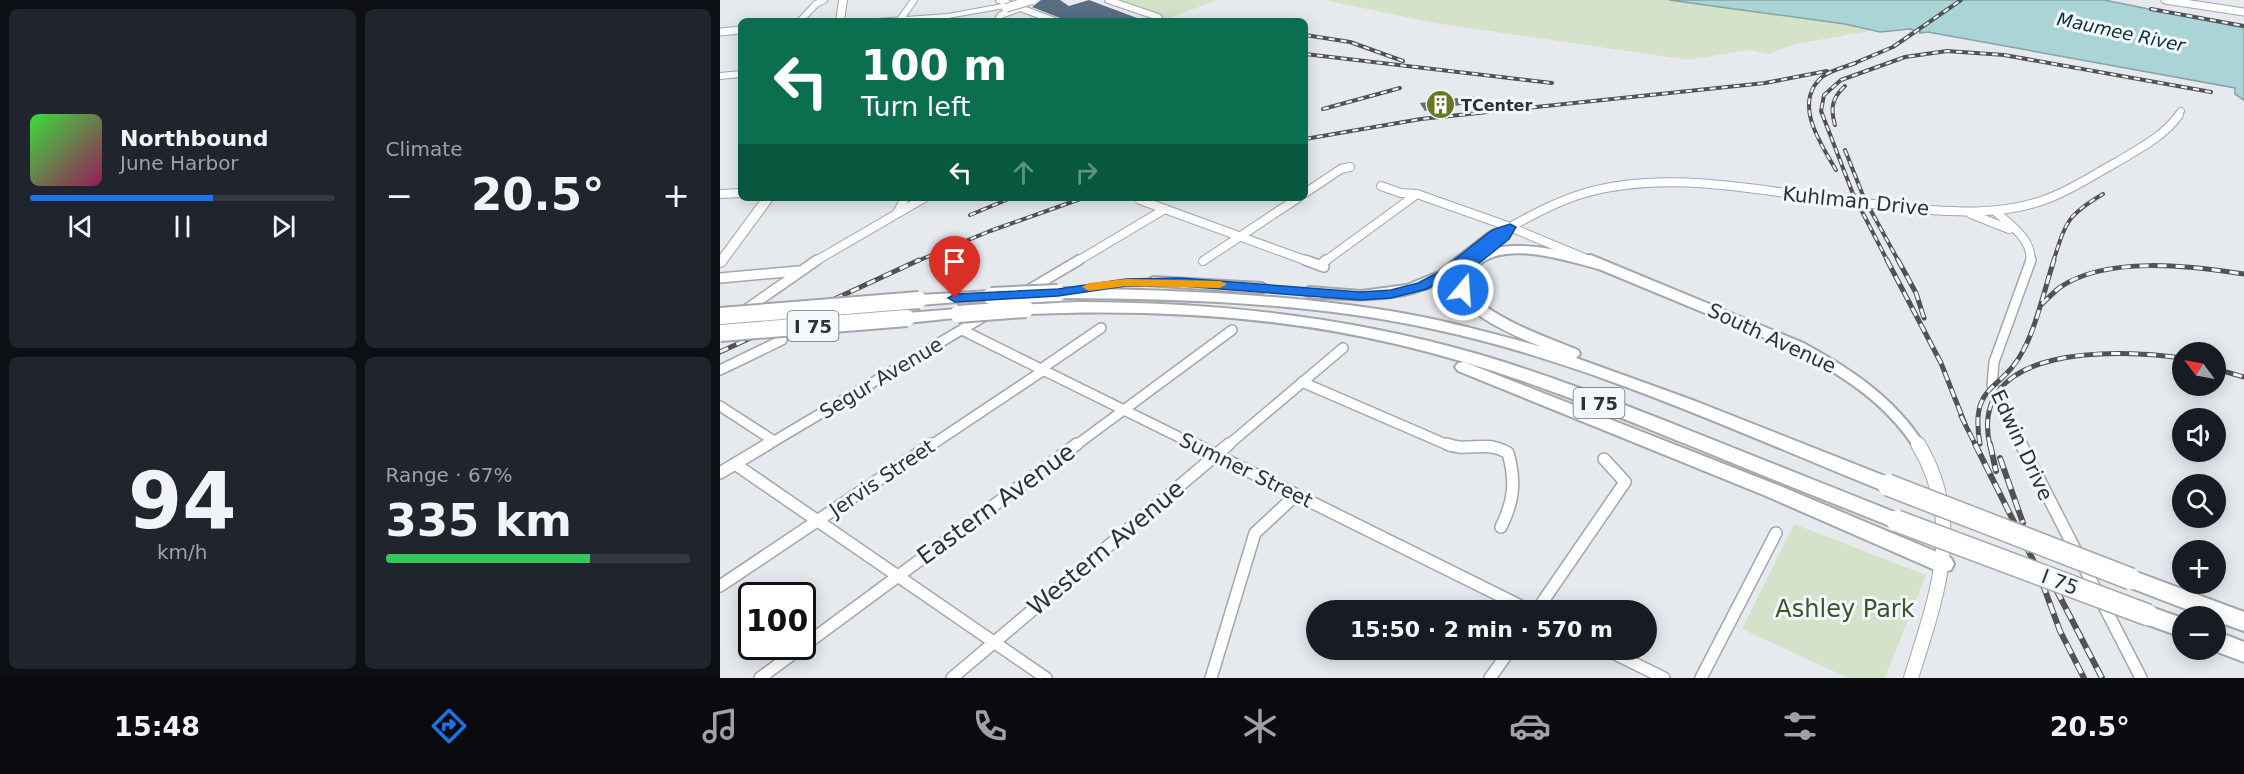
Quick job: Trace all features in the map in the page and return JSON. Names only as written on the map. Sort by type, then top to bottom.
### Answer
[{"type":"highway","points":[[1510,227],[1505,236],[1467,268],[1461,284],[1467,297],[1498,320],[1573,355],[1614,378]]},
{"type":"highway","points":[[1058,292],[1126,282],[1181,282],[1360,296],[1391,294],[1423,286],[1443,275],[1497,233],[1510,227]]},
{"type":"highway","points":[[1482,255],[1514,248],[1532,248],[1606,267]]},
{"type":"highway","name":"I 75","points":[[720,315],[1058,292],[1182,294],[1329,306],[1408,319],[1484,336],[1614,378],[2244,622]]},
{"type":"highway","name":"I 75","points":[[720,333],[905,318],[960,322],[1026,309],[1125,305],[1182,308],[1290,319],[1396,339],[1489,363],[1604,405],[1897,521],[2172,624]]},
{"type":"highway","points":[[720,340],[880,325],[905,318]]},
{"type":"highway","points":[[1290,319],[1388,343],[1477,371],[1762,486],[1943,564]]},
{"type":"highway","points":[[2226,645],[2244,652]]},
{"type":"main road","points":[[840,18],[843,0]]},
{"type":"main road","points":[[923,18],[959,15],[1032,0]]},
{"type":"main road","points":[[964,18],[981,15],[1002,5],[1022,4]]},
{"type":"main road","points":[[720,263],[766,201]]},
{"type":"street","points":[[803,18],[816,4],[824,0]]},
{"type":"street","points":[[900,18],[914,0]]},
{"type":"street","points":[[1108,0],[1158,18]]},
{"type":"street","points":[[2165,0],[2244,12]]},
{"type":"street","points":[[1000,18],[1022,4],[1049,18]]},
{"type":"street","points":[[720,32],[738,30]]},
{"type":"street","points":[[720,76],[738,75]]},
{"type":"street","name":"Kuhlman Drive","points":[[1510,227],[1533,212],[1562,199],[1620,184],[1694,183],[1951,211],[1995,211],[2020,207],[2060,194],[2146,145],[2170,128],[2181,111]]},
{"type":"street","points":[[1308,191],[1341,169],[1350,167]]},
{"type":"street","name":"South Avenue","points":[[1381,186],[1401,193],[1413,193],[1510,227],[1800,347],[1846,372],[1890,407],[1916,437],[1931,466],[1939,488],[1946,533],[1939,587],[1911,678]]},
{"type":"street","points":[[720,195],[738,193]]},
{"type":"street","points":[[1143,201],[1322,266],[1413,193]]},
{"type":"street","points":[[897,213],[903,201]]},
{"type":"street","points":[[720,328],[800,270],[919,201]]},
{"type":"street","points":[[1203,261],[1294,201]]},
{"type":"street","name":"Segur Avenue","points":[[720,473],[960,322],[1165,209]]},
{"type":"street","points":[[1951,211],[1991,220],[2021,237]]},
{"type":"street","name":"Edwin Drive","points":[[1995,211],[2021,237],[2031,252],[2031,260],[1994,362],[1992,385],[2055,515],[2141,678]]},
{"type":"street","points":[[720,278],[800,270]]},
{"type":"street","name":"Sumner Street","points":[[960,322],[1042,370],[1509,600]]},
{"type":"street","name":"Jervis Street","points":[[720,586],[1101,328]]},
{"type":"street","name":"Eastern Avenue","points":[[760,678],[1232,330]]},
{"type":"street","points":[[720,370],[782,340]]},
{"type":"street","name":"Western Avenue","points":[[952,678],[1343,348]]},
{"type":"street","points":[[1302,382],[1455,448],[1487,445],[1498,447],[1508,453],[1515,485],[1511,510],[1501,527]]},
{"type":"street","points":[[720,406],[774,441]]},
{"type":"street","points":[[1544,600],[1625,482],[1604,459]]},
{"type":"street","points":[[735,464],[1046,678]]},
{"type":"street","points":[[1210,678],[1255,533],[1296,495]]},
{"type":"street","points":[[1701,678],[1776,533]]},
{"type":"street","points":[[1490,678],[1503,660]]},
{"type":"street","points":[[1627,660],[1664,678]]},
{"type":"green space","points":[[1107,0],[1217,0],[1169,18],[1158,18]]},
{"type":"green space","points":[[1324,0],[1669,0],[1845,24],[1870,31],[1795,44],[1769,54],[1748,50],[1689,60],[1435,23]]},
{"type":"green space","name":"Ashley Park","points":[[1794,524],[1926,575],[1885,678],[1848,678],[1742,629]]},
{"type":"water","name":"Maumee River","points":[[1669,0],[2104,0],[2244,28],[2244,100],[2235,94],[2235,88],[1928,32],[1920,33],[1910,29],[1880,32],[1845,24]]},
{"type":"building","points":[[1041,0],[1060,0],[1069,6],[1089,0],[1137,18],[1060,18],[1032,7]]},
{"type":"building","name":"TCenter","points":[[1474,96],[1479,102],[1425,111],[1420,103]]},
{"type":"railway","points":[[1850,65],[1893,47],[1961,0]]},
{"type":"railway","points":[[2151,9],[2244,26]]},
{"type":"railway","points":[[1308,35],[1350,42],[1403,61]]},
{"type":"railway","points":[[1888,262],[1853,194],[1821,111],[1824,95],[1841,80],[1905,57],[1947,51],[2004,55],[2211,92]]},
{"type":"railway","points":[[1308,54],[1552,83]]},
{"type":"railway","points":[[1836,170],[1812,124],[1809,99],[1813,87],[1822,77],[1856,63]]},
{"type":"railway","points":[[1308,138],[1421,119],[1765,83],[1827,71]]},
{"type":"railway","points":[[1835,125],[1833,104],[1845,86]]},
{"type":"railway","points":[[1323,109],[1400,88]]},
{"type":"railway","points":[[1845,150],[1864,198],[1899,262]]},
{"type":"railway","points":[[2053,262],[2069,221],[2081,208],[2103,194]]},
{"type":"railway","points":[[970,215],[1004,201]]},
{"type":"railway","points":[[915,262],[990,231],[1075,201]]},
{"type":"railway","points":[[720,352],[919,260]]},
{"type":"railway","points":[[1887,260],[1941,363],[1965,424]]},
{"type":"railway","points":[[1898,260],[1916,293],[1924,318]]},
{"type":"railway","points":[[1980,444],[1978,424],[1979,409],[1983,398],[2006,374],[2024,349],[2037,317],[2054,260]]},
{"type":"railway","points":[[2042,304],[2059,288],[2078,278],[2124,267],[2175,266],[2244,274]]},
{"type":"railway","points":[[1990,446],[1989,412],[2001,388],[2024,371],[2054,360],[2088,355],[2122,353],[2172,357]]},
{"type":"railway","points":[[2226,372],[2244,377]]},
{"type":"railway","points":[[1961,416],[1965,424]]},
{"type":"railway","points":[[1965,424],[2036,566],[2060,631],[2084,678]]},
{"type":"railway","points":[[1990,444],[1996,471]]},
{"type":"railway","points":[[2000,458],[2023,523]]},
{"type":"railway","points":[[2046,570],[2102,678]]},
{"type":"slow traffic","points":[[1089,287],[1126,282],[1220,284]]},
{"type":"place","name":"TCenter","points":[[1440,105]]},
{"type":"route","points":[[955,298],[1058,292],[1126,282],[1181,282],[1360,296],[1391,294],[1423,286],[1443,275],[1497,233],[1510,227],[1505,236],[1467,268],[1462,277],[1463,290]]}]
